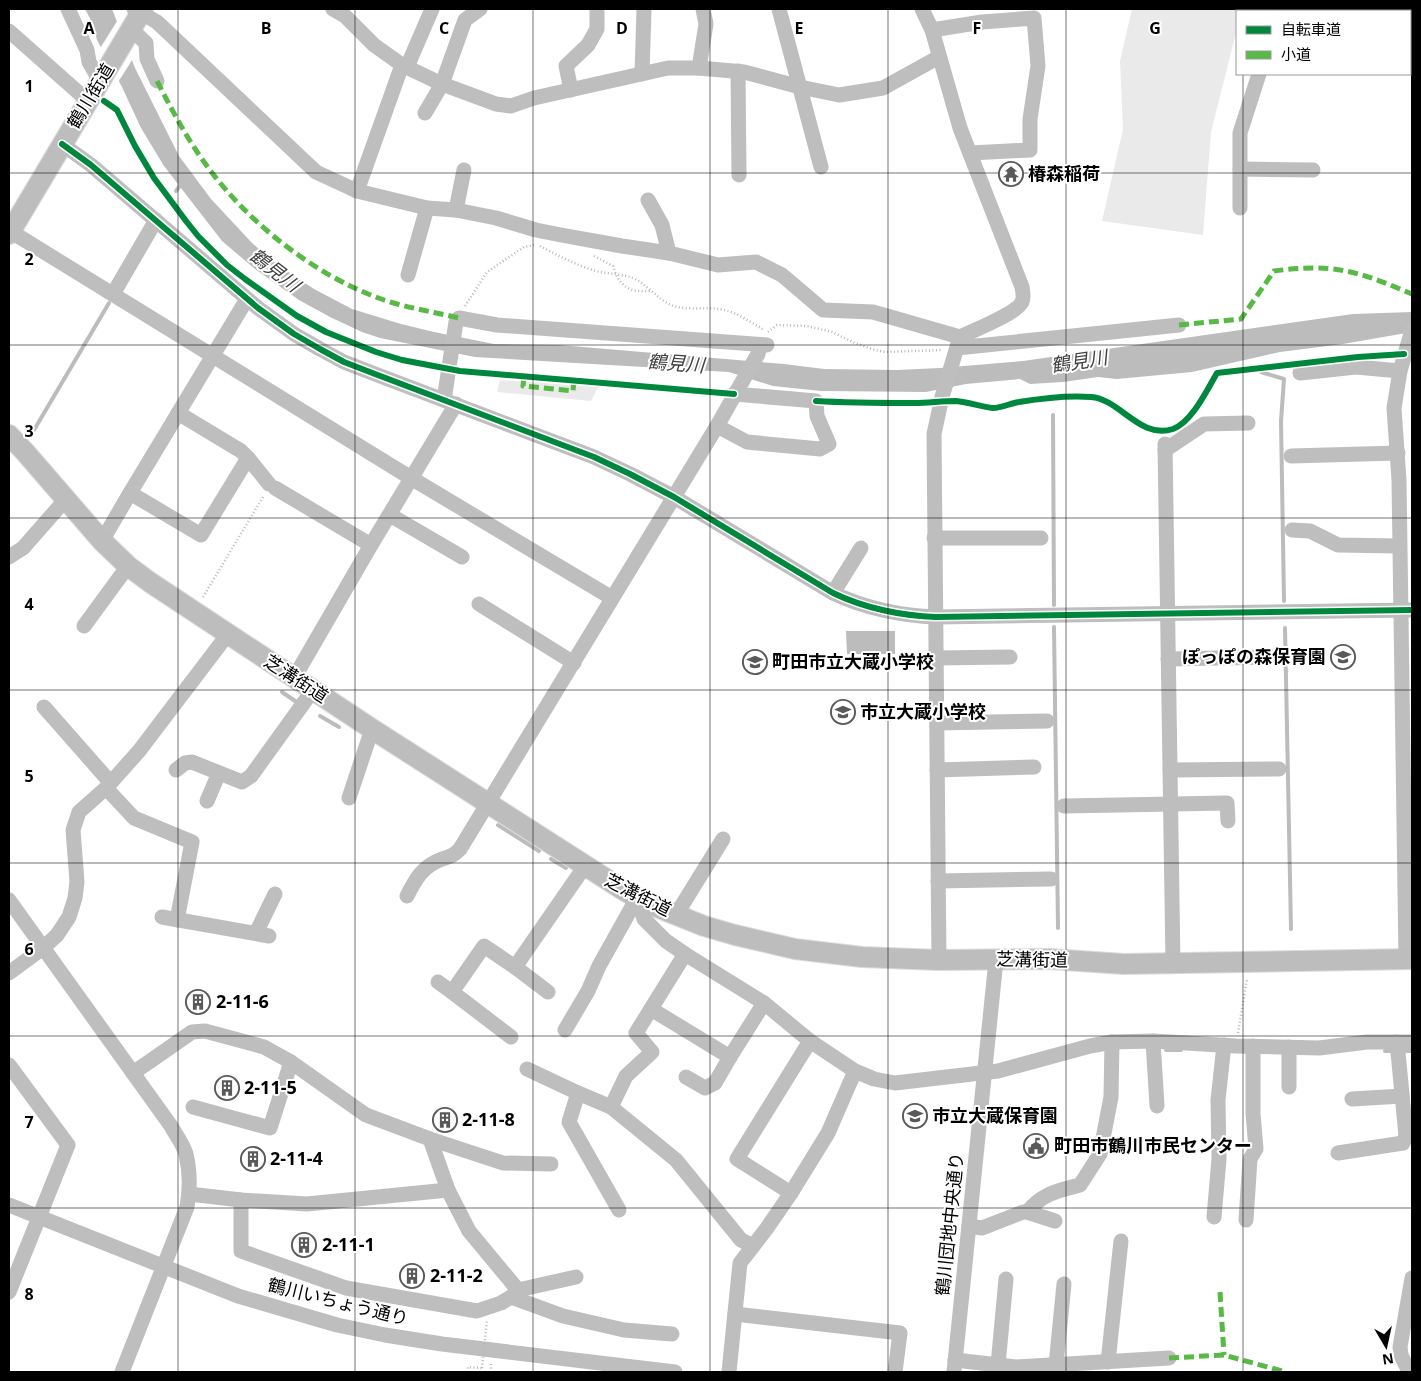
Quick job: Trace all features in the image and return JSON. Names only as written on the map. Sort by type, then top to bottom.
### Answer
[{"type":"main road","name":"鶴川街道","points":[[10,232],[136,18]]},
{"type":"main road","name":"芝溝街道","points":[[10,438],[102,541],[128,566],[294,678],[584,866],[637,898],[704,926],[735,936],[795,949],[862,957],[939,960],[1050,959],[1124,964],[1409,959]]},
{"type":"street","points":[[68,9],[87,50],[89,62],[101,79]]},
{"type":"street","points":[[357,191],[405,66],[432,9]]},
{"type":"street","points":[[425,113],[442,84],[465,20],[480,9]]},
{"type":"street","points":[[571,90],[566,66],[588,45],[597,29],[597,9]]},
{"type":"street","points":[[642,74],[644,9]]},
{"type":"street","points":[[699,68],[706,24],[703,9]]},
{"type":"street","points":[[779,9],[822,167]]},
{"type":"street","points":[[922,9],[932,30],[960,128],[1022,287],[1023,299],[1022,304],[1011,313],[957,346],[942,397],[934,434],[939,960]]},
{"type":"street","points":[[342,11],[374,45],[405,66],[442,84],[496,104],[512,106],[534,98],[668,68],[738,71],[839,95],[883,88],[939,57]]},
{"type":"street","points":[[932,30],[1036,13],[1038,66],[1030,119],[1030,150],[970,153]]},
{"type":"street","points":[[136,18],[146,43],[147,59],[157,80]]},
{"type":"street","points":[[136,18],[157,22],[316,172],[357,191],[427,208],[456,210],[496,218],[536,230],[669,253],[718,265],[756,262],[782,275],[822,310],[874,312],[957,346],[1179,325]]},
{"type":"street","points":[[9,31],[88,101]]},
{"type":"street","points":[[738,71],[739,174]]},
{"type":"street","points":[[1240,208],[1240,133],[1259,75]]},
{"type":"street","points":[[62,144],[91,165],[247,299],[294,334],[328,353],[375,374],[594,458],[674,497],[850,601],[870,607],[936,617],[1407,610]]},
{"type":"street","points":[[1240,169],[1313,170]]},
{"type":"street","points":[[456,210],[464,170]]},
{"type":"street","points":[[648,200],[662,225],[669,253]]},
{"type":"street","points":[[408,274],[427,208]]},
{"type":"street","points":[[113,294],[156,220]]},
{"type":"street","points":[[10,232],[612,598]]},
{"type":"street","points":[[102,541],[247,299]]},
{"type":"street","points":[[294,678],[412,478],[450,402],[450,366],[457,320],[762,347],[717,426],[460,850],[453,856],[432,864],[422,871],[414,880],[407,896]]},
{"type":"street","points":[[1409,959],[1407,610],[1404,549],[1405,480],[1398,453],[1394,414],[1400,371],[1412,330]]},
{"type":"street","points":[[1300,373],[1356,367],[1400,371]]},
{"type":"street","points":[[717,426],[747,442],[820,449],[829,444],[817,416],[816,401],[735,392]]},
{"type":"street","points":[[178,413],[241,451],[270,488],[371,545]]},
{"type":"street","points":[[1172,964],[1165,447],[1204,424],[1248,423]]},
{"type":"street","points":[[1291,456],[1398,453]]},
{"type":"street","points":[[130,493],[201,536],[248,458]]},
{"type":"street","points":[[9,557],[23,548],[66,500]]},
{"type":"street","points":[[390,515],[462,557]]},
{"type":"street","points":[[1292,530],[1310,531],[1338,545],[1404,549]]},
{"type":"street","points":[[934,538],[1041,538]]},
{"type":"street","points":[[834,593],[861,548]]},
{"type":"street","points":[[84,626],[128,566]]},
{"type":"street","points":[[479,604],[574,663]]},
{"type":"street","points":[[9,973],[43,948],[57,935],[70,917],[77,882],[73,830],[79,812],[108,785],[139,750],[228,634]]},
{"type":"street","points":[[936,658],[1010,657]]},
{"type":"street","points":[[1168,659],[1271,657]]},
{"type":"street","points":[[176,770],[185,763],[192,762],[242,782],[251,776],[313,690]]},
{"type":"street","points":[[44,707],[134,818],[192,842],[177,920]]},
{"type":"street","points":[[937,723],[1047,721]]},
{"type":"street","points":[[349,798],[372,729]]},
{"type":"street","points":[[937,770],[1034,767]]},
{"type":"street","points":[[1170,770],[1279,769]]},
{"type":"street","points":[[207,801],[219,772]]},
{"type":"street","points":[[1064,806],[1227,803],[1228,821]]},
{"type":"street","points":[[676,915],[723,839]]},
{"type":"street","points":[[515,967],[584,866]]},
{"type":"street","points":[[938,882],[1051,879]]},
{"type":"street","points":[[162,917],[263,935],[275,894]]},
{"type":"street","points":[[637,898],[644,919],[666,941],[684,954],[764,1003],[810,1041],[855,1071],[874,1079],[895,1083],[998,1071],[1090,1046],[1112,1042],[1153,1041],[1230,1046],[1320,1048],[1368,1042],[1405,1042],[1402,1096],[1406,1136],[1402,1143],[1338,1153]]},
{"type":"street","points":[[565,1030],[588,991],[599,966],[637,898]]},
{"type":"street","points":[[9,900],[180,1140],[186,1154],[189,1194],[182,1220],[122,1372]]},
{"type":"street","points":[[452,992],[484,946],[548,992]]},
{"type":"street","points":[[611,1107],[626,1076],[652,1052],[636,1033],[684,954]]},
{"type":"street","name":"鶴川団地中央通り","points":[[954,1366],[996,960]]},
{"type":"street","points":[[438,982],[512,1037]]},
{"type":"street","points":[[686,1077],[705,1088],[715,1083],[764,1003]]},
{"type":"street","points":[[651,1009],[730,1057]]},
{"type":"street","points":[[133,1073],[192,1032],[205,1031],[264,1047],[291,1062],[366,1115],[503,1164],[551,1164]]},
{"type":"street","points":[[791,1192],[737,1159],[810,1041]]},
{"type":"street","points":[[1153,1041],[1156,1106]]},
{"type":"street","points":[[1027,1212],[1042,1197],[1080,1185],[1100,1154],[1110,1102],[1112,1042]]},
{"type":"street","points":[[1214,1217],[1219,1159],[1218,1100],[1230,1046]]},
{"type":"street","points":[[1246,1220],[1250,1159],[1256,1149],[1253,1113],[1253,1046]]},
{"type":"street","points":[[1289,1047],[1289,1086]]},
{"type":"street","points":[[193,1107],[270,1128],[291,1062]]},
{"type":"street","points":[[9,1065],[68,1146],[9,1292]]},
{"type":"street","points":[[526,1068],[611,1107],[676,1160],[741,1240],[753,1246]]},
{"type":"street","points":[[729,1372],[740,1263],[767,1228],[828,1133],[855,1071]]},
{"type":"street","points":[[578,1093],[569,1122],[618,1210]]},
{"type":"street","points":[[1352,1099],[1402,1096]]},
{"type":"street","points":[[430,1139],[448,1190],[469,1231],[515,1294],[572,1318],[624,1330],[672,1334]]},
{"type":"street","points":[[189,1194],[241,1200],[307,1204],[448,1190]]},
{"type":"street","points":[[241,1200],[241,1251],[346,1288],[477,1311],[501,1303],[515,1294],[576,1277]]},
{"type":"street","name":"鶴川いちょう通り","points":[[9,1205],[238,1296],[337,1325],[385,1336],[665,1372]]},
{"type":"street","points":[[969,1226],[982,1228],[1023,1212],[1055,1221]]},
{"type":"street","points":[[1108,1362],[1121,1241]]},
{"type":"street","points":[[1409,1372],[1401,1355],[1400,1347],[1412,1278]]},
{"type":"street","points":[[998,1365],[1006,1279]]},
{"type":"street","points":[[1056,1365],[1064,1284]]},
{"type":"street","points":[[735,1314],[900,1333],[895,1372]]},
{"type":"street","points":[[954,1366],[998,1365],[1016,1367],[1169,1358]]},
{"type":"path","points":[[538,245],[586,268],[615,273],[634,279],[645,285],[668,304],[690,309],[723,309],[768,332],[777,325],[816,327],[832,332],[864,348],[885,352],[948,350],[957,346]]},
{"type":"path","points":[[457,320],[487,272],[524,247],[544,245]]},
{"type":"path","points":[[589,253],[613,266],[618,279],[629,289],[651,291]]},
{"type":"path","points":[[194,612],[270,488]]},
{"type":"path","points":[[1230,1046],[1250,963]]},
{"type":"path","points":[[468,1372],[468,1367],[482,1368],[487,1320]]},
{"type":"path","points":[[490,1372],[491,1363]]},
{"type":"shaded area","points":[[1132,9],[1243,9],[1236,10],[1236,33],[1211,132],[1203,235],[1102,221],[1123,129],[1120,61]]},
{"type":"shaded area","points":[[500,380],[598,387],[591,401],[497,392]]},
{"type":"water","name":"鶴見川","points":[[85,9],[112,9],[135,68],[179,156],[211,199],[253,244],[278,265],[314,289],[352,309],[401,324],[494,344],[559,345],[824,369],[897,370],[1023,361],[1353,314],[1412,312],[1412,332],[1343,344],[1280,352],[1192,372],[1117,379],[1098,377],[1030,384],[1020,379],[966,384],[926,392],[821,391],[773,386],[729,372],[475,357],[380,338],[330,317],[299,300],[255,269],[222,241],[164,166],[141,128],[97,40],[93,24]]},
{"type":"water","points":[[846,631],[895,631],[895,654],[847,654]]},
{"type":"pier","points":[[119,18],[134,57],[117,84],[99,50]]},
{"type":"waterway","points":[[176,191],[182,183]]},
{"type":"waterway","points":[[34,430],[109,303]]},
{"type":"waterway","points":[[1261,372],[1284,379],[1281,421],[1284,601]]},
{"type":"waterway","points":[[1053,415],[1054,605]]},
{"type":"waterway","points":[[1054,627],[1058,928]]},
{"type":"waterway","points":[[1285,628],[1291,929]]},
{"type":"waterway","points":[[282,692],[298,703]]},
{"type":"waterway","points":[[320,716],[339,727]]},
{"type":"waterway","points":[[498,825],[539,851]]},
{"type":"waterway","points":[[551,859],[566,868]]},
{"type":"waterway","points":[[1166,1050],[1181,1050]]},
{"type":"waterway","points":[[1385,1051],[1395,1051]]},
{"type":"waterway","points":[[1406,1051],[1412,1051]]},
{"type":"marked path","points":[[157,81],[186,135],[207,166],[243,208],[286,246],[334,278],[359,290],[393,303],[459,318]]},
{"type":"marked path","points":[[1179,325],[1241,319],[1274,271],[1310,268],[1337,269],[1371,278],[1412,294]]},
{"type":"marked path","points":[[524,377],[523,386],[573,391],[574,381]]},
{"type":"marked path","points":[[1220,1292],[1224,1355]]},
{"type":"marked path","points":[[1169,1358],[1224,1355],[1282,1371]]},
{"type":"cycle path","points":[[104,101],[117,110],[154,178],[198,236],[227,265],[245,279],[297,316],[326,332],[402,360],[460,371],[734,394]]},
{"type":"cycle path","points":[[62,144],[91,165],[258,308],[294,334],[344,362],[594,457],[630,474],[674,497],[833,593],[857,603],[897,613],[936,617],[1412,610]]},
{"type":"cycle path","points":[[816,401],[853,403],[956,401],[993,408],[1046,398],[1091,397],[1111,404],[1150,429],[1161,431],[1173,429],[1193,413],[1217,373],[1358,357],[1404,354]]},
{"type":"place","name":"椿森稲荷","points":[[1011,174]]},
{"type":"place","name":"ぽっぽの森保育園","points":[[1343,657]]},
{"type":"place","name":"町田市立大蔵小学校","points":[[755,662]]},
{"type":"place","name":"市立大蔵小学校","points":[[843,712]]},
{"type":"place","name":"2-11-6","points":[[198,1002]]},
{"type":"place","name":"2-11-5","points":[[227,1088]]},
{"type":"place","name":"市立大蔵保育園","points":[[915,1116]]},
{"type":"place","name":"2-11-8","points":[[445,1120]]},
{"type":"place","name":"町田市鶴川市民センター","points":[[1036,1146]]},
{"type":"place","name":"2-11-4","points":[[253,1159]]},
{"type":"place","name":"2-11-1","points":[[304,1245]]},
{"type":"place","name":"2-11-2","points":[[412,1276]]}]
